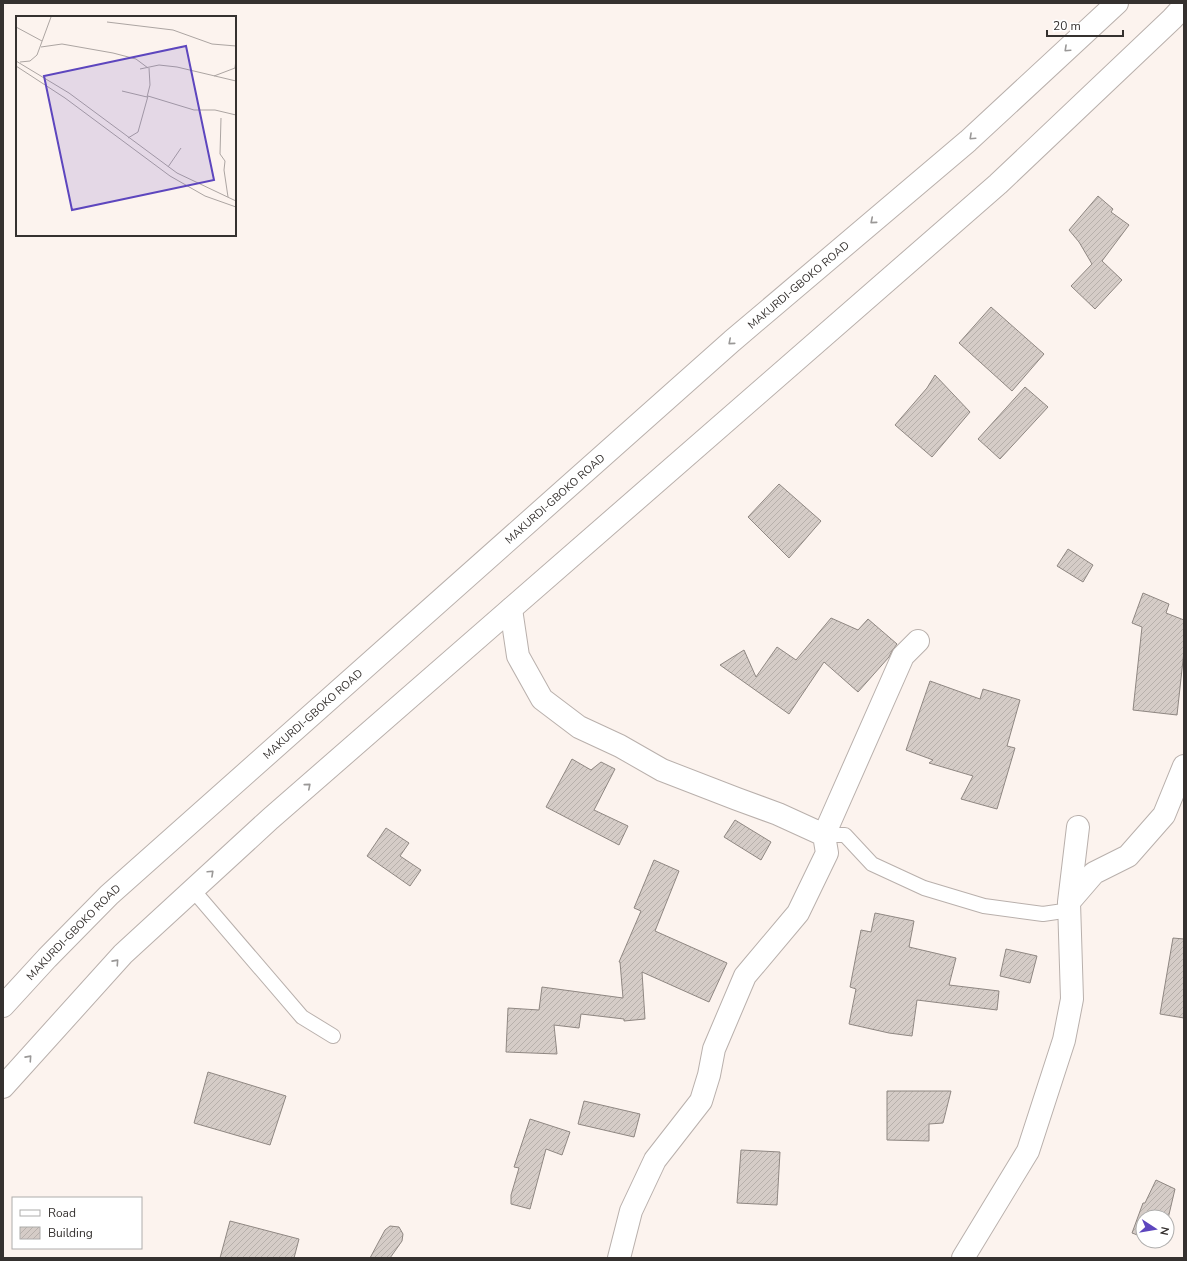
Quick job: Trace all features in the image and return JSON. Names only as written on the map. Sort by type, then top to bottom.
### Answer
[{"type":"main road","name":"MAKURDI-GBOKO ROAD","points":[[3,1006],[109,894],[732,342],[968,141],[1116,3]]},
{"type":"main road","points":[[3,1087],[122,954],[270,819],[998,184],[1166,25],[1184,6]]},
{"type":"main road","points":[[511,609],[518,656],[542,699],[579,727],[620,746],[662,770],[778,814],[824,835]]},
{"type":"main road","points":[[619,1258],[631,1211],[656,1160],[701,1101],[709,1076],[714,1049],[745,976],[798,913],[827,853],[824,835],[903,656],[918,641]]},
{"type":"main road","points":[[1069,906],[1094,873],[1128,856],[1164,815],[1184,766]]},
{"type":"main road","points":[[963,1258],[1028,1151],[1064,1040],[1072,999],[1069,906],[1078,827]]},
{"type":"lane","points":[[824,835],[845,835],[872,864],[924,888],[939,893],[984,906],[1043,914],[1069,906]]},
{"type":"lane","points":[[193,890],[302,1017],[333,1036]]},
{"type":"building","points":[[1098,196],[1113,209],[1111,212],[1129,225],[1102,261],[1122,280],[1095,309],[1071,286],[1092,264],[1079,242],[1069,230]]},
{"type":"building","points":[[991,307],[1044,354],[1012,391],[959,343]]},
{"type":"building","points":[[935,375],[970,412],[932,457],[895,425],[927,388]]},
{"type":"building","points":[[1025,387],[1048,407],[1000,459],[978,439]]},
{"type":"building","points":[[779,484],[821,521],[789,558],[748,517]]},
{"type":"building","points":[[1068,549],[1093,565],[1083,582],[1057,566]]},
{"type":"building","points":[[1143,593],[1169,604],[1166,613],[1184,620],[1184,651],[1177,715],[1133,710],[1142,627],[1132,623]]},
{"type":"building","points":[[831,618],[858,630],[868,619],[897,644],[889,657],[858,692],[824,662],[789,714],[720,665],[744,650],[756,677],[777,647],[796,660]]},
{"type":"building","points":[[930,681],[980,699],[983,689],[1020,700],[1007,746],[1015,748],[997,809],[961,799],[973,776],[929,763],[933,760],[906,750]]},
{"type":"building","points":[[572,759],[591,770],[601,762],[615,769],[594,810],[628,826],[619,845],[546,807]]},
{"type":"building","points":[[735,820],[771,842],[761,860],[724,837]]},
{"type":"building","points":[[386,828],[409,843],[400,856],[421,870],[410,886],[367,856]]},
{"type":"building","points":[[654,860],[679,871],[655,931],[727,963],[709,1002],[642,972],[645,1019],[624,1021],[624,1019],[581,1014],[579,1028],[554,1025],[557,1054],[506,1052],[508,1008],[539,1010],[542,987],[623,998],[619,962],[641,911],[634,908]]},
{"type":"building","points":[[875,913],[914,921],[909,947],[956,958],[949,985],[999,991],[997,1010],[917,1000],[912,1036],[889,1033],[849,1024],[856,989],[850,987],[861,930],[871,932]]},
{"type":"building","points":[[1173,938],[1184,939],[1184,1018],[1160,1014]]},
{"type":"building","points":[[1006,949],[1037,956],[1030,983],[1000,976]]},
{"type":"building","points":[[208,1072],[286,1096],[270,1145],[194,1123]]},
{"type":"building","points":[[887,1091],[951,1091],[943,1123],[929,1124],[929,1141],[887,1140]]},
{"type":"building","points":[[584,1101],[640,1114],[634,1137],[578,1124]]},
{"type":"building","points":[[530,1119],[570,1132],[562,1155],[546,1149],[530,1209],[511,1204],[511,1195],[519,1168],[514,1167]]},
{"type":"building","points":[[741,1150],[780,1152],[777,1205],[737,1203]]},
{"type":"building","points":[[1156,1180],[1175,1189],[1170,1209],[1141,1209],[1143,1203],[1145,1203]]},
{"type":"building","points":[[230,1221],[299,1239],[294,1258],[220,1258]]},
{"type":"building","points":[[1135,1225],[1135,1234],[1132,1233]]},
{"type":"building","points":[[390,1226],[399,1227],[403,1234],[402,1241],[390,1258],[370,1258],[385,1230]]}]
